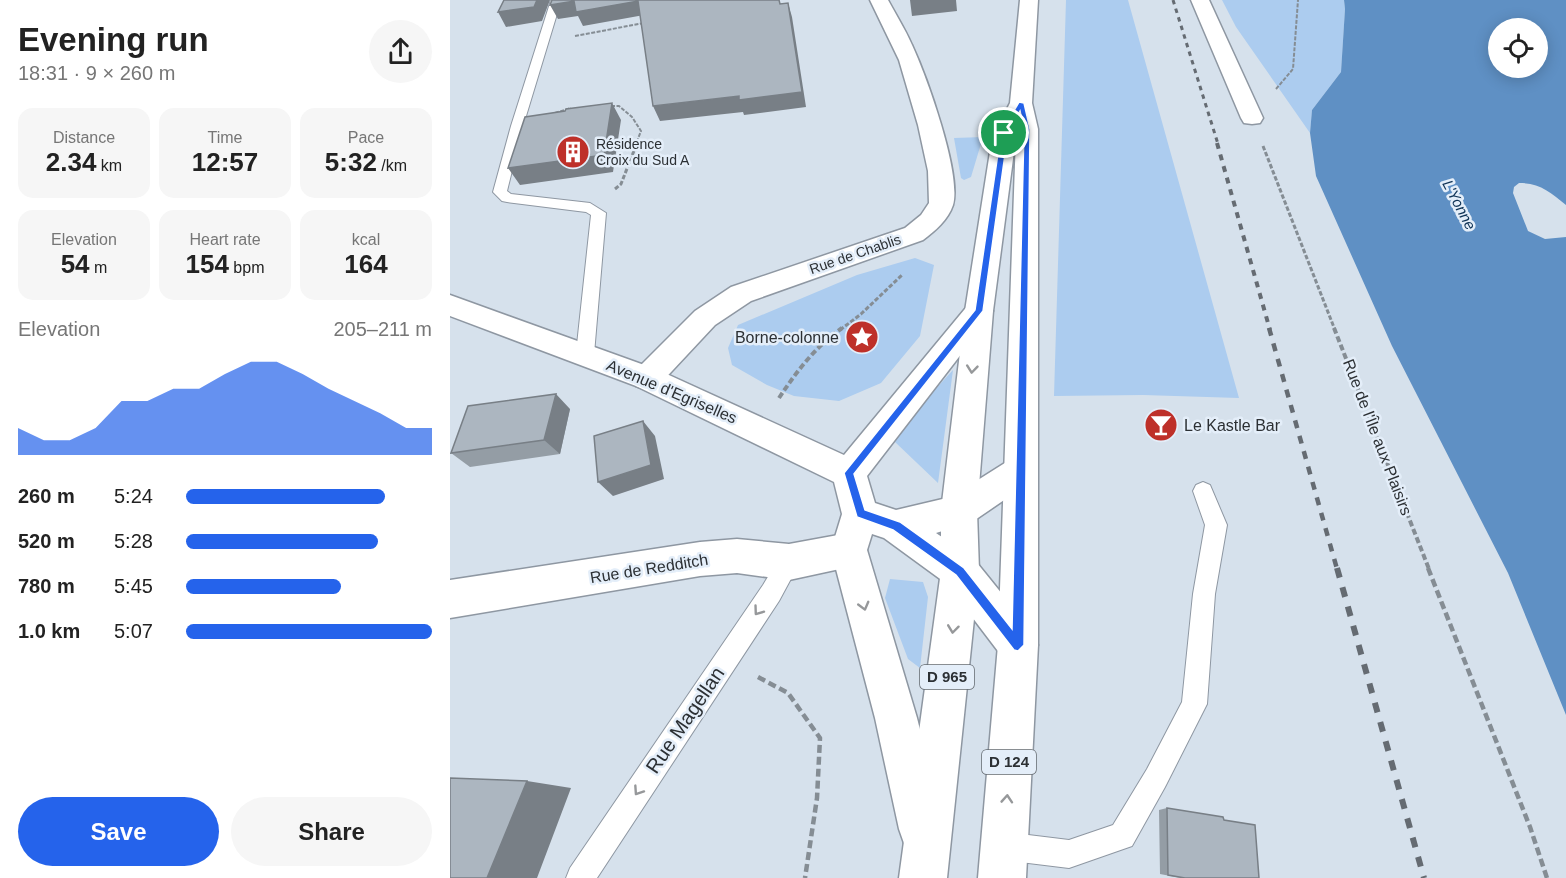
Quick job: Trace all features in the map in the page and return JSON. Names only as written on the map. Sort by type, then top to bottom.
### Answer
[{"type":"street","name":"Rue de Chablis","points":[[647,378],[705,318],[741,294],[914,234],[933,219],[940,204],[943,188],[932,136],[903,47],[879,0]]},
{"type":"street","name":"D 965","points":[[1018,645],[1027,129],[1021,103],[1029,0]]},
{"type":"street","points":[[1200,0],[1252,118]]},
{"type":"street","name":"D 965","points":[[925,863],[960,571],[959,511],[979,311],[1003,139],[1021,103]]},
{"type":"street","name":"Avenue d'Egriselles","points":[[450,305],[647,378],[758,428],[792,447],[849,473]]},
{"type":"street","points":[[925,863],[896,718],[854,532],[849,473],[979,311]]},
{"type":"street","points":[[854,532],[896,526],[959,511],[1020,471]]},
{"type":"street","points":[[896,526],[960,571],[1018,645]]},
{"type":"street","name":"Rue de Redditch","points":[[450,599],[700,559],[737,556],[789,562],[854,532]]},
{"type":"street","name":"D 124","points":[[1003,862],[1018,645]]},
{"type":"lane","points":[[560,0],[555,2],[540,47],[500,192],[507,198],[590,208],[599,213],[585,354]]},
{"type":"lane","points":[[1003,862],[1069,854],[1122,836],[1156,778],[1194,704],[1204,594],[1216,525],[1203,490]]},
{"type":"lane","name":"Rue Magellan","points":[[580,878],[771,593],[789,562]]},
{"type":"path","points":[[1252,118],[1293,69],[1298,0]]},
{"type":"path","points":[[540,47],[584,34],[653,21]]},
{"type":"path","points":[[590,208],[621,184],[641,131],[632,117],[620,106],[609,106]]},
{"type":"path","points":[[517,126],[567,108],[578,108]]},
{"type":"path","name":"Rue de l'Île aux Plaisirs","points":[[1252,118],[1530,827],[1547,878]]},
{"type":"path","points":[[758,428],[800,368],[820,346],[861,314],[905,272],[923,249],[914,234]]},
{"type":"path","points":[[725,660],[788,693],[820,738],[817,798],[805,878]]},
{"type":"shaded area","points":[[1066,0],[1128,0],[1239,398],[1143,395],[1054,396]]},
{"type":"shaded area","points":[[1222,0],[1344,0],[1341,72],[1312,110],[1310,133],[1236,27]]},
{"type":"shaded area","points":[[983,137],[971,177],[964,180],[961,178],[954,138]]},
{"type":"shaded area","points":[[915,258],[934,265],[920,336],[881,383],[839,401],[794,396],[767,385],[732,365],[728,348],[738,325],[857,275]]},
{"type":"shaded area","points":[[953,370],[938,483],[895,442],[903,424]]},
{"type":"shaded area","points":[[890,579],[923,582],[928,597],[920,668],[908,659],[885,598]]},
{"type":"water","name":"L'Yonne","points":[[1344,0],[1566,0],[1566,205],[1550,192],[1533,185],[1519,183],[1514,187],[1513,193],[1528,231],[1545,239],[1566,237],[1566,715],[1508,573],[1392,346],[1316,176],[1310,133],[1312,110],[1341,72]]},
{"type":"building","points":[[504,0],[537,0],[534,7],[498,12]]},
{"type":"building","points":[[552,0],[779,0],[780,4],[788,3],[802,92],[739,100],[739,96],[653,106],[638,1],[576,12],[574,1],[550,5]]},
{"type":"building","points":[[612,103],[604,155],[508,168],[525,117]]},
{"type":"building","points":[[556,394],[544,440],[451,453],[468,406]]},
{"type":"building","points":[[643,421],[651,465],[598,482],[594,436]]},
{"type":"building","points":[[450,778],[527,781],[487,878],[450,878]]},
{"type":"building","points":[[1167,808],[1255,825],[1259,878],[1185,878],[1168,875]]},
{"type":"railway","points":[[1173,0],[1218,144]]},
{"type":"railway","points":[[1217,143],[1270,330]]},
{"type":"railway","points":[[1269,328],[1337,569]]},
{"type":"railway","points":[[1337,568],[1424,878]]},
{"type":"place","name":"Résidence Croix du Sud A","points":[[573,152]]},
{"type":"place","name":"Borne-colonne","points":[[862,337]]},
{"type":"place","name":"Le Kastle Bar","points":[[1161,425]]},
{"type":"route","points":[[1021,103],[1027,129],[1018,645],[960,571],[896,526],[860,514],[849,473],[979,311],[1004,133],[1021,103]]}]
